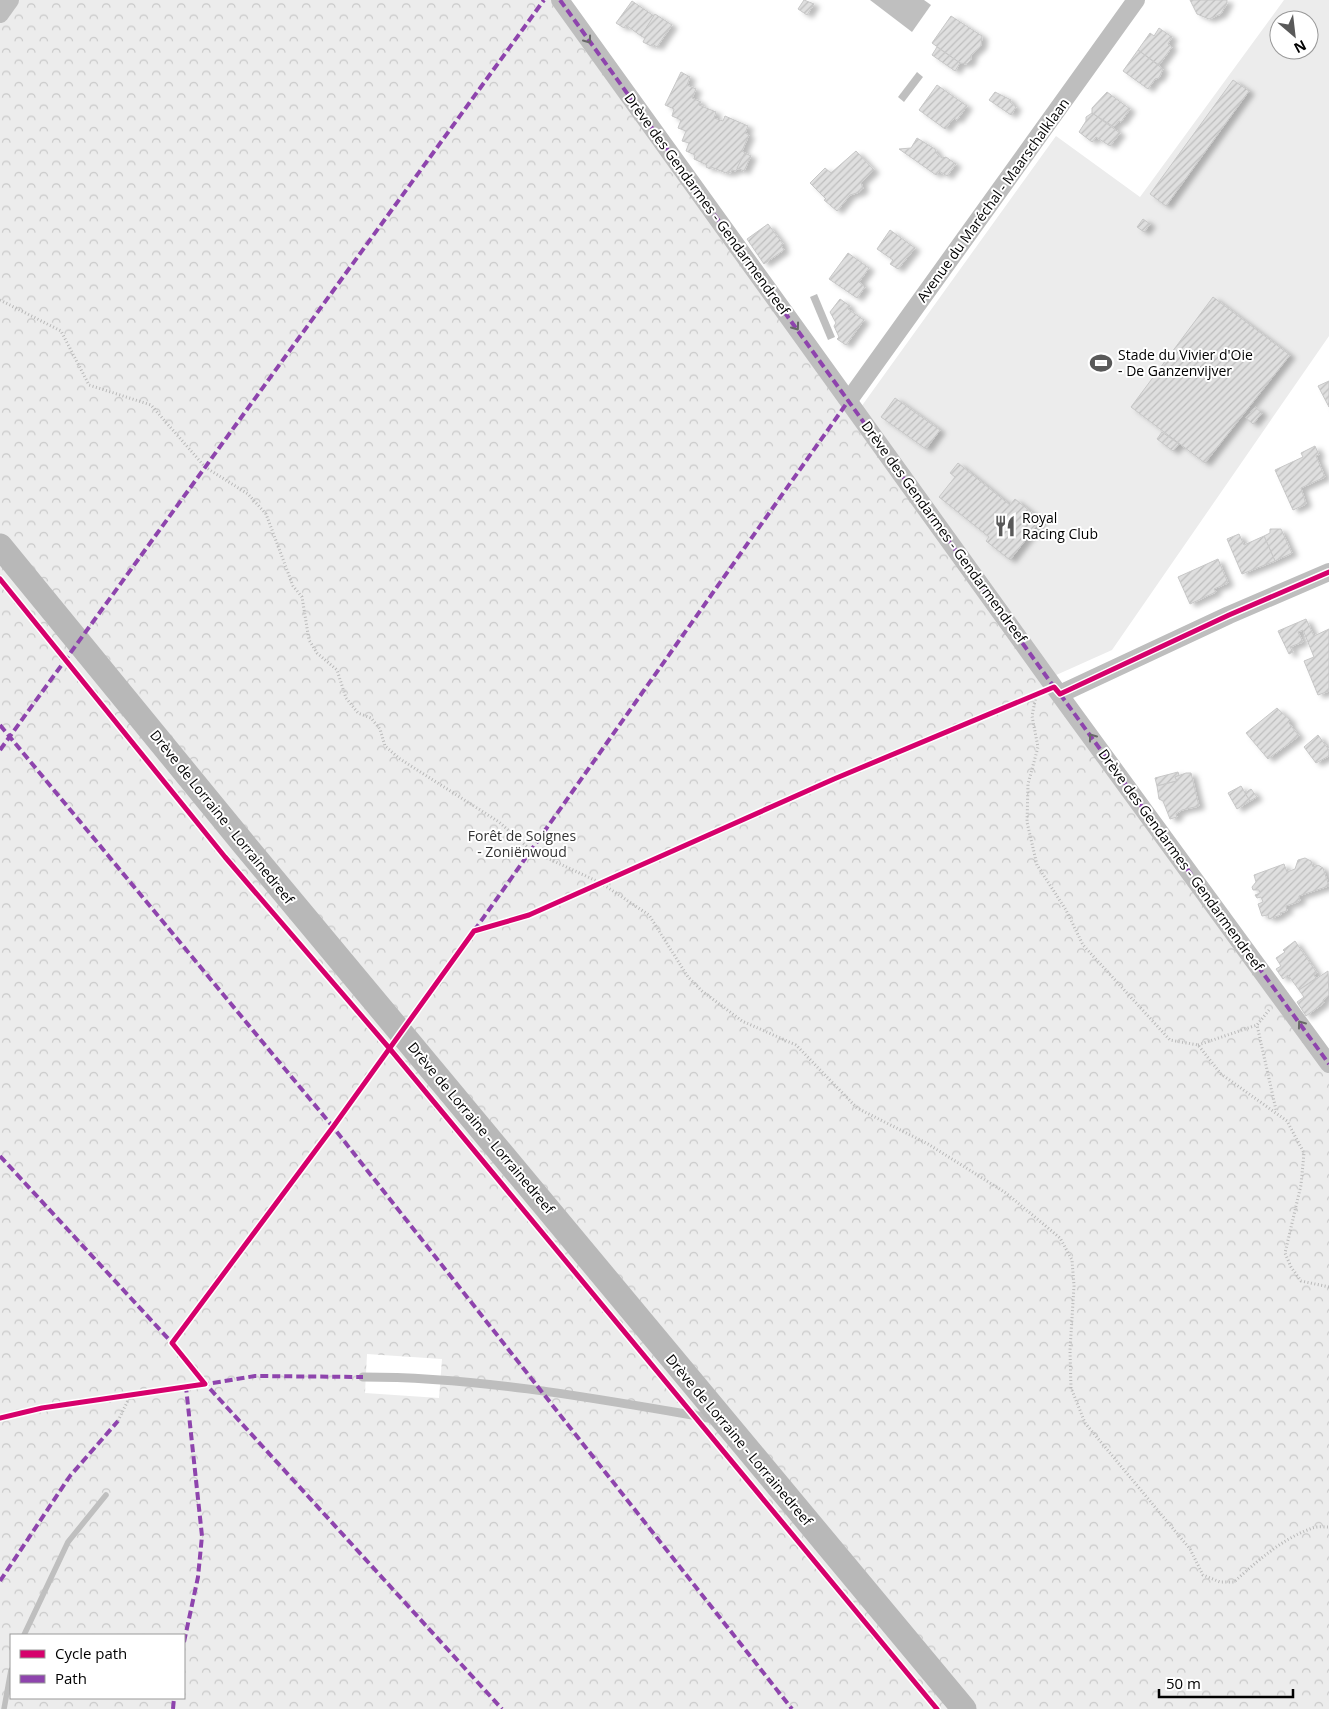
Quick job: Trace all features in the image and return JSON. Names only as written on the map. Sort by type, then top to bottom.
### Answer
[{"type":"main road","name":"Drève de Lorraine - Lorrainedreef","points":[[0,546],[243,844],[964,1709]]},
{"type":"street","points":[[0,14],[10,0]]},
{"type":"street","name":"Drève des Gendarmes - Gendarmendreef","points":[[560,0],[1057,691],[1329,1064]]},
{"type":"street","name":"Avenue du Maréchal - Maarschalklaan","points":[[849,400],[1136,0]]},
{"type":"street","points":[[1057,691],[1329,572]]},
{"type":"lane","points":[[363,1377],[408,1377],[540,1390],[723,1420]]},
{"type":"path","points":[[0,300],[62,331],[89,385],[151,405],[205,467],[248,494],[266,514],[293,586],[302,597],[309,640],[317,654],[337,670],[346,698],[358,713],[371,718],[380,729],[384,746],[400,759],[499,822],[532,851],[600,883],[649,915],[688,977],[702,991],[742,1021],[796,1044],[857,1108],[928,1144],[1006,1193],[1060,1238],[1072,1260],[1074,1286],[1070,1350],[1071,1388],[1086,1423],[1190,1549],[1203,1575],[1220,1582],[1234,1582],[1251,1566],[1290,1540],[1311,1528],[1329,1527]]},
{"type":"path","points":[[1036,696],[1032,716],[1038,747],[1028,784],[1027,822],[1037,865],[1066,910],[1083,945],[1170,1040],[1198,1045],[1257,1025],[1281,996]]},
{"type":"path","points":[[1257,1025],[1276,1111]]},
{"type":"path","points":[[1198,1045],[1221,1074],[1287,1120],[1304,1154],[1301,1185],[1285,1253],[1291,1267],[1301,1281],[1329,1287]]},
{"type":"path","points":[[118,1421],[131,1394]]},
{"type":"green space","name":"Forêt de Soignes - Zoniënwoud","points":[[13,0],[555,0],[1329,1072],[1329,1709],[0,1709],[0,17]],"holes":[[[367,1354],[442,1359],[439,1398],[365,1393]]]},
{"type":"green space","name":"Stade du Vivier d'Oie - De Ganzenvijver","points":[[1284,0],[1329,0],[1329,336],[1112,650],[1054,676],[861,407],[1056,136],[1140,197],[1269,21],[1269,60],[1319,60],[1319,10],[1277,10]]},
{"type":"shaded area","points":[[870,0],[924,0],[931,5],[912,32]]},
{"type":"shaded area","points":[[917,72],[923,77],[904,102],[898,97]]},
{"type":"shaded area","points":[[817,294],[835,337],[828,340],[810,297]]},
{"type":"building","points":[[804,0],[814,4],[807,15],[798,9]]},
{"type":"building","points":[[1190,0],[1227,0],[1227,3],[1221,14],[1209,19],[1197,14]]},
{"type":"building","points":[[632,1],[654,16],[641,36],[626,25],[624,28],[616,23]]},
{"type":"building","points":[[655,14],[672,25],[657,47],[643,42],[645,38],[641,36]]},
{"type":"building","points":[[951,16],[982,36],[981,46],[971,55],[971,60],[967,64],[960,63],[932,43]]},
{"type":"building","points":[[1159,28],[1172,37],[1168,44],[1172,47],[1159,65],[1138,50],[1150,33],[1154,36]]},
{"type":"building","points":[[937,47],[960,63],[955,71],[932,55]]},
{"type":"building","points":[[1138,50],[1163,69],[1159,78],[1155,79],[1148,89],[1123,71]]},
{"type":"building","points":[[681,72],[690,77],[687,85],[696,89],[692,98],[701,102],[699,105],[716,112],[714,118],[723,121],[725,116],[748,126],[745,133],[749,135],[742,151],[745,153],[736,171],[732,170],[731,173],[726,173],[711,167],[710,169],[706,167],[707,165],[694,159],[695,155],[686,151],[689,143],[682,141],[686,131],[678,128],[681,120],[672,116],[674,109],[665,105]]},
{"type":"building","points":[[1233,80],[1249,91],[1166,206],[1150,194]]},
{"type":"building","points":[[937,85],[967,106],[957,120],[954,118],[945,129],[919,110]]},
{"type":"building","points":[[995,92],[1011,100],[1010,102],[1016,107],[1011,115],[989,100]]},
{"type":"building","points":[[1107,92],[1130,109],[1121,122],[1119,121],[1114,127],[1092,113],[1092,108]]},
{"type":"building","points":[[1092,113],[1120,133],[1110,146],[1096,137],[1092,142],[1079,132],[1086,121],[1086,117]]},
{"type":"building","points":[[917,138],[935,149],[942,158],[946,157],[956,164],[947,176],[939,171],[936,175],[899,149],[911,148]]},
{"type":"building","points":[[856,151],[874,170],[861,182],[863,189],[850,195],[837,211],[824,200],[826,199],[810,183],[825,168],[831,173]]},
{"type":"building","points":[[745,153],[751,156],[744,171],[737,168]]},
{"type":"building","points":[[1143,219],[1150,224],[1144,232],[1137,227]]},
{"type":"building","points":[[768,224],[783,244],[781,245],[784,250],[764,264],[747,239]]},
{"type":"building","points":[[890,230],[915,248],[898,269],[890,264],[893,260],[877,249]]},
{"type":"building","points":[[848,253],[869,268],[859,282],[865,287],[857,298],[829,279]]},
{"type":"building","points":[[1213,297],[1290,355],[1205,463],[1131,407]]},
{"type":"building","points":[[840,299],[850,306],[848,309],[864,320],[846,345],[837,339],[839,337],[834,326],[836,323],[830,312]]},
{"type":"building","points":[[1329,381],[1329,407],[1318,386]]},
{"type":"building","points":[[895,398],[940,430],[926,449],[881,417]]},
{"type":"building","points":[[1255,407],[1262,413],[1253,424],[1246,418]]},
{"type":"building","points":[[1162,432],[1179,444],[1173,451],[1157,439]]},
{"type":"building","points":[[1315,446],[1319,455],[1316,456],[1325,477],[1301,488],[1306,504],[1293,510],[1275,470],[1303,457],[1301,453]]},
{"type":"building","points":[[958,463],[1010,505],[1015,499],[1041,520],[1010,560],[986,541],[989,537],[939,497],[955,477],[950,473]]},
{"type":"building","points":[[1270,529],[1281,529],[1292,553],[1275,561],[1264,536],[1270,533]]},
{"type":"building","points":[[1239,534],[1244,545],[1264,536],[1275,561],[1242,574],[1227,539]]},
{"type":"building","points":[[1218,559],[1228,583],[1214,589],[1216,592],[1190,604],[1178,577]]},
{"type":"building","points":[[1306,619],[1314,636],[1329,629],[1329,691],[1318,695],[1304,661],[1314,657],[1303,630],[1298,632],[1303,642],[1290,647],[1293,652],[1289,654],[1278,631]]},
{"type":"building","points":[[1277,708],[1291,721],[1289,723],[1299,736],[1268,759],[1246,733]]},
{"type":"building","points":[[1318,735],[1329,750],[1329,756],[1316,763],[1304,747]]},
{"type":"building","points":[[1178,772],[1179,775],[1175,777],[1177,781],[1157,786],[1155,778]]},
{"type":"building","points":[[1191,773],[1199,806],[1182,810],[1176,814],[1177,817],[1170,819],[1163,801],[1159,799],[1157,786],[1177,781],[1175,777]]},
{"type":"building","points":[[1241,786],[1250,801],[1237,809],[1228,793]]},
{"type":"building","points":[[1251,789],[1257,797],[1250,801],[1245,793]]},
{"type":"building","points":[[1305,858],[1311,861],[1313,867],[1318,865],[1323,868],[1329,886],[1299,896],[1300,901],[1286,906],[1287,911],[1280,913],[1281,915],[1269,919],[1268,915],[1262,916],[1258,904],[1263,902],[1261,897],[1257,898],[1255,895],[1260,893],[1259,890],[1253,890],[1252,887],[1256,882],[1254,875],[1284,864],[1287,872],[1295,869],[1298,860]]},
{"type":"building","points":[[1295,941],[1317,973],[1314,975],[1316,978],[1299,990],[1288,975],[1283,979],[1276,969],[1281,966],[1276,958],[1285,952],[1283,950]]},
{"type":"building","points":[[1328,971],[1329,995],[1323,1000],[1324,1003],[1306,1016],[1297,1002],[1304,997],[1299,990]]},
{"type":"waterway","points":[[24,1634],[68,1542],[106,1495]]},
{"type":"waterway","points":[[4,1709],[10,1676]]},
{"type":"marked path","points":[[0,750],[544,0]]},
{"type":"marked path","points":[[560,0],[1054,687],[1051,689]]},
{"type":"marked path","points":[[474,931],[849,400]]},
{"type":"marked path","points":[[1060,694],[1329,1064]]},
{"type":"marked path","points":[[0,725],[333,1127],[792,1709]]},
{"type":"marked path","points":[[0,1156],[174,1345]]},
{"type":"marked path","points":[[201,1385],[255,1376],[363,1377]]},
{"type":"marked path","points":[[202,1380],[502,1709]]},
{"type":"marked path","points":[[185,1637],[198,1577],[202,1536],[186,1387]]},
{"type":"marked path","points":[[0,1581],[70,1476],[118,1421]]},
{"type":"marked path","points":[[173,1709],[174,1699]]},
{"type":"cycle path","points":[[0,1418],[42,1408],[205,1384],[172,1343],[333,1127],[474,931],[529,915],[834,779],[1054,687],[1060,694],[1229,615],[1329,572]]},
{"type":"cycle path","points":[[0,579],[225,857],[390,1049],[937,1709]]},
{"type":"place","name":"Stade du Vivier d'Oie - De Ganzenvijver","points":[[1101,363]]},
{"type":"place","name":"Royal Racing Club","points":[[1005,526]]}]
